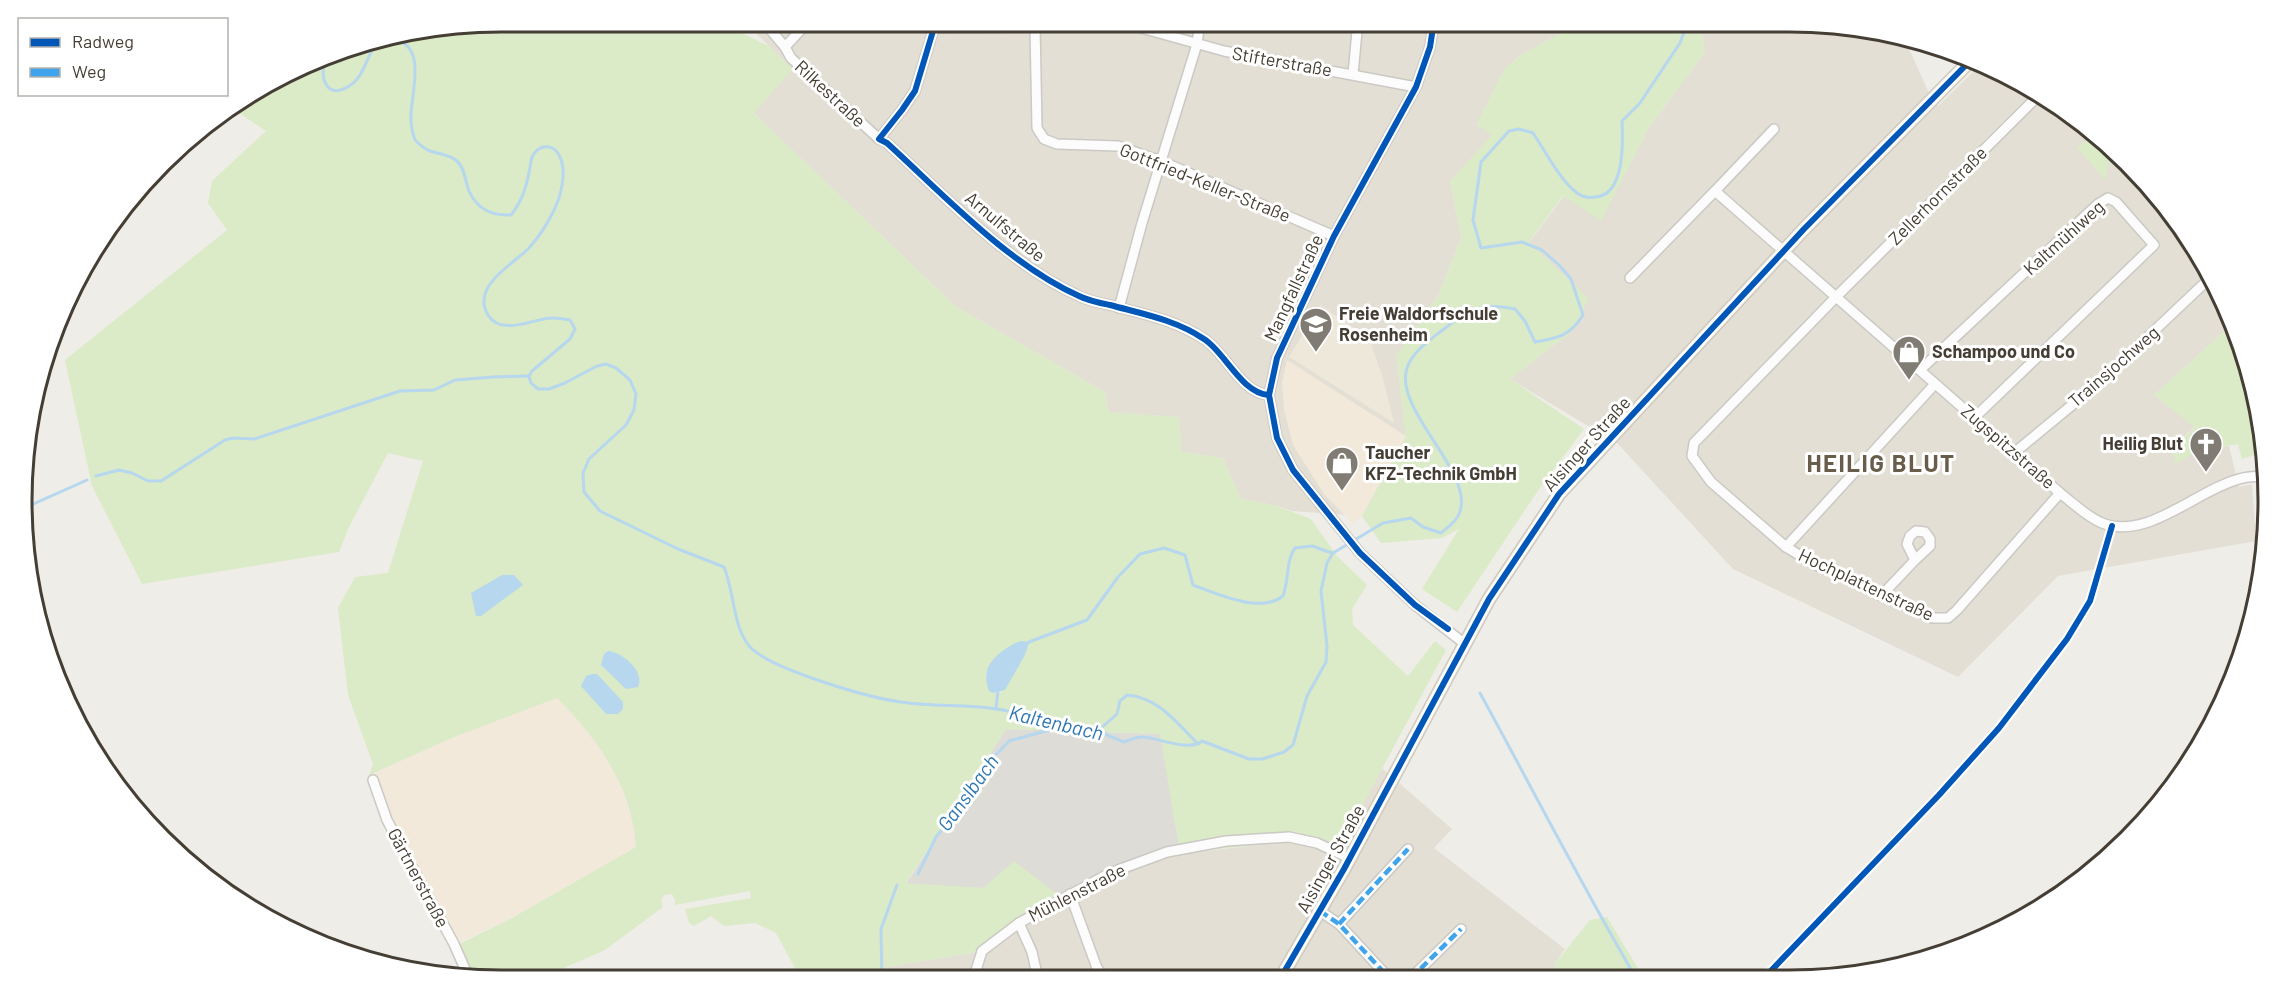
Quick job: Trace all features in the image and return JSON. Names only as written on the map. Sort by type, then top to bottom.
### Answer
[{"type":"main road","name":"Aisinger Straße","points":[[1285,970],[1320,911],[1489,599],[1559,494],[1784,252],[1965,66]]},
{"type":"street","points":[[772,32],[785,47]]},
{"type":"street","name":"Rilkestraße","points":[[799,32],[785,47],[791,58],[879,139]]},
{"type":"street","points":[[879,139],[915,91],[933,32]]},
{"type":"street","name":"Gottfried-Keller-Straße","points":[[1035,32],[1037,128],[1044,139],[1058,144],[1118,146],[1161,161],[1334,236]]},
{"type":"street","name":"Stifterstraße","points":[[1155,32],[1224,51],[1416,87]]},
{"type":"street","points":[[1119,308],[1197,44],[1199,32]]},
{"type":"street","points":[[1353,74],[1357,32]]},
{"type":"street","name":"Mangfallstraße","points":[[1432,32],[1428,55],[1416,87],[1334,236],[1277,358],[1269,394],[1277,438],[1293,470],[1360,553],[1415,605],[1465,644]]},
{"type":"street","name":"Zellerhornstraße","points":[[1836,297],[2033,101]]},
{"type":"street","points":[[1630,278],[1773,129]]},
{"type":"street","name":"Arnulfstraße","points":[[879,139],[887,143],[1008,252],[1036,274],[1081,298],[1168,321],[1206,340],[1240,378],[1262,394],[1269,394]]},
{"type":"street","name":"Zugspitzstraße","points":[[1715,191],[2060,493],[2097,521],[2112,526],[2132,526],[2164,515],[2240,478],[2256,477]]},
{"type":"street","name":"Kaltmühlweg","points":[[1920,370],[2098,204],[2108,198],[2116,202],[2154,244],[1974,418]]},
{"type":"street","name":"Trainsjochweg","points":[[2014,453],[2100,382],[2204,284]]},
{"type":"street","name":"Hochplattenstraße","points":[[1836,297],[1694,443],[1692,456],[1711,482],[1786,547],[1814,564],[1932,618],[1948,618],[2060,493]]},
{"type":"street","points":[[1786,547],[1935,384]]},
{"type":"street","points":[[1881,596],[1915,560]]},
{"type":"street","name":"Gärtnerstraße","points":[[373,780],[398,842],[464,968]]},
{"type":"street","name":"Mühlenstraße","points":[[976,970],[982,951],[1019,923],[1110,873],[1167,852],[1226,841],[1289,837],[1317,843],[1349,858]]},
{"type":"street","points":[[1339,924],[1408,849]]},
{"type":"street","points":[[1070,894],[1099,970]]},
{"type":"street","points":[[1320,911],[1339,924],[1382,970]]},
{"type":"street","points":[[1019,923],[1032,952],[1036,970]]},
{"type":"street","points":[[1419,970],[1461,929]]},
{"type":"shaded area","points":[[754,32],[1563,32],[1521,55],[1504,69],[1493,135],[1450,181],[1461,238],[1438,296],[1396,356],[1406,436],[1362,516],[1292,511],[1241,499],[1223,458],[1181,452],[1179,417],[1109,412],[1105,392],[955,306],[753,112],[793,69]]},
{"type":"shaded area","points":[[1702,32],[1819,33],[1908,47],[1928,91],[1938,106],[1975,70],[2023,94],[2098,148],[2141,191],[2178,240],[2195,266],[2222,321],[2225,330],[2154,395],[2194,426],[2172,451],[2193,454],[2191,447],[2208,438],[2215,448],[2229,446],[2239,487],[2252,484],[2255,541],[2058,576],[1958,677],[1733,569],[1618,444],[1510,379],[1570,333],[1529,243],[1564,196],[1601,220],[1649,128],[1705,52]]},
{"type":"shaded area","points":[[1320,305],[1369,338],[1383,378],[1394,423],[1289,357]]},
{"type":"shaded area","points":[[1287,360],[1406,436],[1362,516],[1353,524],[1324,494],[1293,445],[1284,409],[1282,382]]},
{"type":"shaded area","points":[[557,698],[584,726],[616,773],[634,826],[636,847],[512,918],[451,946],[385,821],[369,775],[454,737]]},
{"type":"shaded area","points":[[1006,729],[1161,734],[1180,853],[1165,856],[1061,897],[983,888],[906,884]]},
{"type":"shaded area","points":[[1382,768],[1452,829],[1434,848],[1565,949],[1554,965],[1557,970],[887,970],[887,967],[972,953],[1061,897],[1165,856],[1274,843],[1341,845]]},
{"type":"green space","points":[[501,32],[739,32],[769,46],[793,69],[754,113],[955,306],[1105,392],[1109,412],[1179,417],[1182,452],[1223,458],[1241,499],[1274,505],[1311,519],[1337,556],[1367,585],[1352,609],[1353,625],[1408,676],[1435,641],[1446,650],[1341,845],[1274,843],[1180,853],[1160,734],[1006,729],[906,883],[983,888],[1014,861],[1061,897],[972,953],[887,967],[887,970],[796,970],[776,933],[755,923],[724,926],[711,916],[694,926],[689,923],[685,909],[751,898],[750,891],[675,905],[672,894],[664,895],[661,901],[663,907],[605,950],[559,970],[469,969],[462,954],[461,943],[512,918],[636,847],[628,804],[610,765],[586,730],[557,698],[454,737],[369,775],[373,764],[348,695],[338,608],[355,577],[388,573],[423,461],[388,453],[349,527],[339,552],[142,584],[92,486],[65,360],[227,230],[208,203],[212,181],[266,131],[238,112],[266,94],[321,67],[379,47],[409,41],[470,33]],"holes":[[[1028,642],[1025,655],[1000,693],[993,693],[987,685],[986,672]]]},
{"type":"green space","points":[[1563,32],[1702,32],[1705,52],[1649,128],[1601,221],[1563,196],[1529,242],[1589,299],[1570,333],[1510,379],[1584,429],[1539,489],[1457,612],[1422,589],[1459,529],[1442,538],[1381,543],[1362,516],[1406,436],[1396,356],[1438,296],[1461,238],[1450,181],[1492,135],[1476,125],[1504,69],[1521,55]]},
{"type":"green space","points":[[2087,139],[2110,159],[2105,180],[2077,148]]},
{"type":"green space","points":[[2225,330],[2242,379],[2255,455],[2242,459],[2238,444],[2215,448],[2208,438],[2191,447],[2194,454],[2175,464],[2172,451],[2194,427],[2154,395]]},
{"type":"green space","points":[[1607,917],[1639,970],[1557,970],[1554,965],[1590,920]]},
{"type":"water","points":[[502,575],[514,575],[523,585],[481,616],[476,616],[471,593]]},
{"type":"water","points":[[1021,641],[1029,642],[1025,655],[1005,690],[993,693],[989,691],[986,673],[989,666],[1011,645]]},
{"type":"water","points":[[608,651],[620,655],[632,664],[639,675],[638,687],[626,689],[601,665],[604,654]]},
{"type":"water","points":[[597,674],[623,702],[623,709],[618,714],[606,714],[581,686],[586,676]]},
{"type":"waterway","name":"Kaltenbach","points":[[403,42],[414,60],[411,121],[415,140],[428,150],[454,159],[460,164],[469,191],[481,207],[491,213],[511,215],[522,196],[531,161],[536,151],[549,147],[560,157],[563,170],[562,184],[554,210],[533,244],[504,269],[489,286],[484,304],[488,315],[501,325],[509,326],[552,318],[570,320],[575,329],[570,339],[529,376],[531,383],[538,389],[549,389],[606,364],[616,368],[630,380],[636,394],[634,410],[626,425],[589,459],[583,473],[584,492],[600,511],[678,549],[724,567],[737,621],[751,648],[762,656],[800,674],[887,699],[913,704],[997,709],[1100,729],[1107,735],[1124,742],[1141,737],[1182,745],[1202,741],[1249,759],[1262,759],[1284,752],[1293,745],[1307,696],[1326,662],[1327,646],[1321,591],[1327,563],[1333,553],[1383,523],[1411,518],[1423,527],[1441,533],[1454,522],[1459,514],[1461,498],[1456,480],[1422,423],[1406,385],[1409,362],[1417,351],[1453,322],[1477,309],[1494,306],[1515,309],[1525,321],[1535,342],[1563,335],[1573,328],[1583,315],[1571,279],[1542,250],[1522,242],[1481,248],[1473,220],[1481,162],[1509,131],[1519,129],[1533,133],[1559,173],[1577,193],[1590,197],[1605,194],[1612,188],[1620,166],[1622,121],[1640,103],[1680,43],[1684,32]]},
{"type":"waterway","name":"Kaltenbach","points":[[324,66],[324,81],[330,88],[344,89],[357,79],[372,49]]},
{"type":"waterway","points":[[96,476],[119,470],[132,473],[148,481],[161,481],[225,440],[254,439],[400,391],[434,390],[455,380],[528,376]]},
{"type":"waterway","points":[[32,504],[87,480]]},
{"type":"waterway","points":[[1026,644],[1087,620],[1118,577],[1140,554],[1164,548],[1185,555],[1193,585],[1239,601],[1263,603],[1283,596],[1290,558],[1295,548],[1312,546],[1332,553]]},
{"type":"waterway","points":[[996,709],[998,690]]},
{"type":"waterway","points":[[1480,693],[1631,970]]},
{"type":"waterway","points":[[1100,729],[1117,714],[1120,701],[1127,695],[1158,706],[1198,744]]},
{"type":"waterway","name":"Ganslbach","points":[[918,874],[936,837],[972,793],[988,763],[1009,741],[1068,725]]},
{"type":"waterway","name":"Ganslbach","points":[[882,970],[881,929],[897,885]]},
{"type":"marked path","points":[[1339,924],[1408,849]]},
{"type":"marked path","points":[[1320,911],[1339,924],[1382,970]]},
{"type":"marked path","points":[[1419,970],[1461,929]]},
{"type":"cycle path","points":[[933,32],[915,91],[879,139],[887,143],[1002,248],[1027,266],[1083,298],[1159,318],[1193,332],[1212,345],[1250,387],[1259,393],[1269,395]]},
{"type":"cycle path","points":[[1432,32],[1430,47],[1416,87],[1334,236],[1277,358],[1269,395],[1277,438],[1293,470],[1360,553],[1415,605],[1448,629]]},
{"type":"cycle path","points":[[1285,970],[1344,869],[1489,599],[1559,494],[1804,229],[1965,66]]},
{"type":"cycle path","points":[[1772,970],[1939,795],[1999,728],[2067,639],[2090,601],[2112,526]]},
{"type":"place","name":"Freie Waldorfschule Rosenheim","points":[[1316,353]]},
{"type":"place","name":"Schampoo und Co","points":[[1909,381]]},
{"type":"place","name":"Heilig Blut","points":[[2206,473]]},
{"type":"place","name":"Taucher KFZ-Technik GmbH","points":[[1342,492]]},
{"type":"district","name":"HEILIG BLUT","points":[[1881,464]]}]
